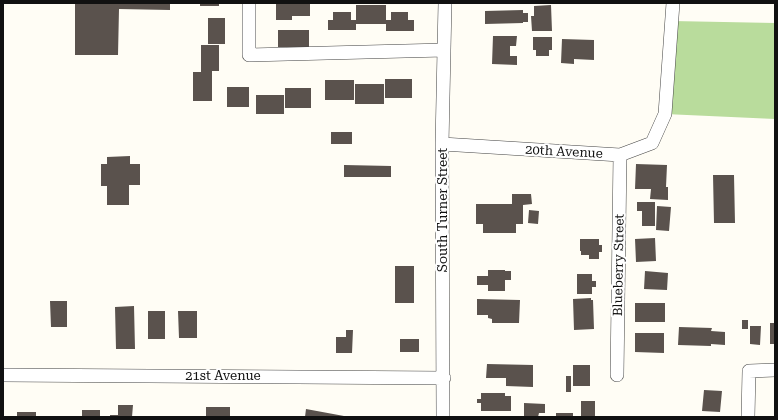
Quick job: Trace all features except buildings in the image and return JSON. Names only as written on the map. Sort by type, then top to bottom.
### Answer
[{"type":"street","points":[[250,3],[249,55],[444,50]]},
{"type":"street","name":"South Turner Street","points":[[443,417],[442,144],[445,3]]},
{"type":"street","name":"20th Avenue","points":[[442,144],[620,155],[652,143],[665,114],[673,3]]},
{"type":"street","name":"Blueberry Street","points":[[617,375],[620,155]]},
{"type":"street","points":[[748,417],[749,371],[775,370]]},
{"type":"street","name":"21st Avenue","points":[[3,375],[444,378]]},
{"type":"green space","points":[[672,21],[775,23],[775,119],[665,114]]}]
